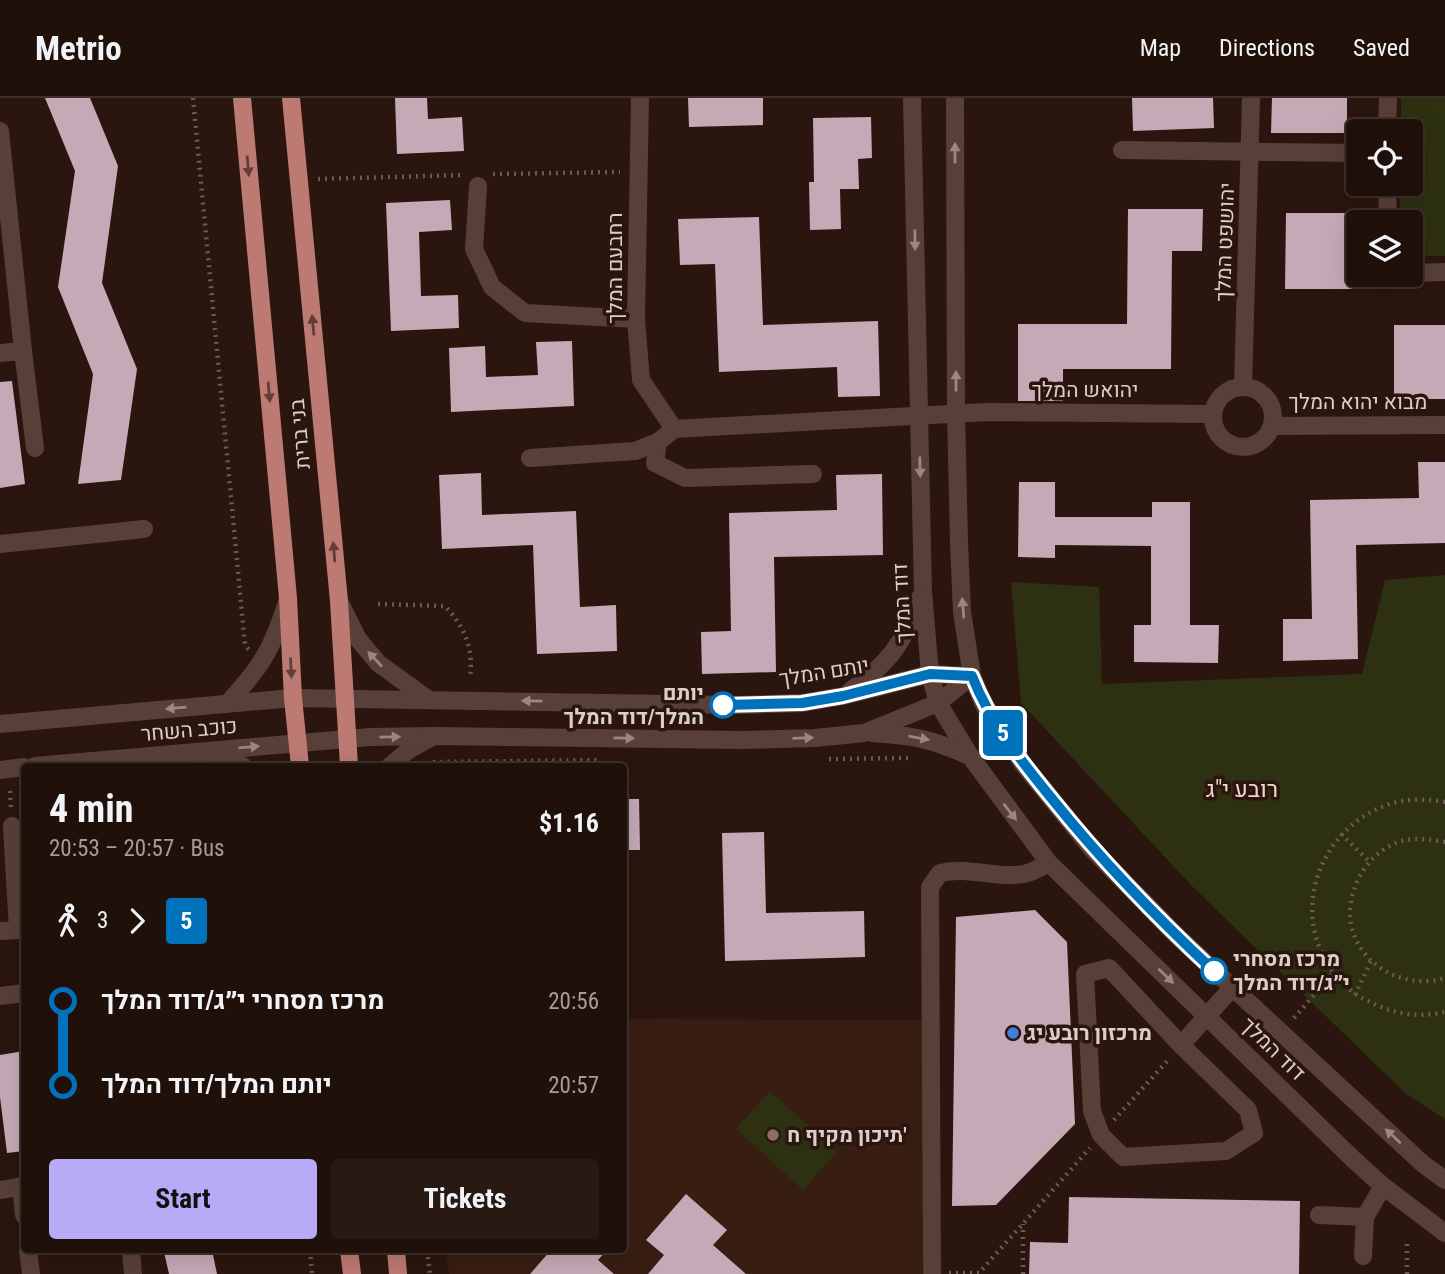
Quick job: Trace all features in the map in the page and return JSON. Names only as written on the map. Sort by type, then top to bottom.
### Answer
[{"type":"main road","name":"בני ברית","points":[[242,98],[288,598],[300,763]]},
{"type":"main road","name":"בני ברית","points":[[291,98],[339,601],[349,763]]},
{"type":"main road","points":[[349,1253],[352,1274]]},
{"type":"main road","points":[[396,1253],[398,1274]]},
{"type":"street","name":"רחבעם המלך","points":[[640,98],[636,319],[641,380],[674,429]]},
{"type":"street","name":"דוד המלך","points":[[912,98],[923,592],[930,674],[938,703],[970,756],[1049,863],[1383,1186],[1443,1233]]},
{"type":"street","name":"דוד המלך","points":[[955,98],[956,413],[962,611],[972,676],[985,707],[1023,764],[1093,850],[1232,988],[1423,1164],[1445,1180]]},
{"type":"street","name":"יהושפט המלך","points":[[1243,387],[1251,98]]},
{"type":"street","points":[[1387,119],[1388,98]]},
{"type":"street","points":[[0,131],[34,447]]},
{"type":"street","points":[[1122,150],[1346,153]]},
{"type":"street","points":[[478,186],[474,249],[492,288],[525,313],[636,319]]},
{"type":"street","points":[[1423,273],[1445,272]]},
{"type":"street","points":[[0,353],[23,351]]},
{"type":"street","points":[[1243,387],[1261,392],[1268,399],[1273,415],[1272,425],[1263,440],[1242,447],[1231,445],[1223,439],[1214,424],[1213,414],[1217,402],[1224,394],[1233,388],[1243,387]]},
{"type":"street","points":[[530,458],[635,452],[658,442],[674,429],[956,413]]},
{"type":"street","name":"יהואש המלך","points":[[956,413],[1213,414]]},
{"type":"street","name":"מבוא יהוא המלך","points":[[1272,425],[1445,425]]},
{"type":"street","points":[[658,442],[655,463],[685,478],[813,474]]},
{"type":"street","points":[[0,544],[144,529]]},
{"type":"street","points":[[843,696],[879,670],[897,647],[912,621],[923,592]]},
{"type":"street","points":[[227,704],[260,667],[276,636],[288,598]]},
{"type":"street","points":[[339,601],[358,639],[378,663],[429,699]]},
{"type":"street","name":"יותם המלך","points":[[293,698],[736,705],[802,703],[843,696],[930,674],[972,676]]},
{"type":"street","points":[[864,733],[938,703],[972,676]]},
{"type":"street","name":"כוכב השחר","points":[[0,724],[293,698]]},
{"type":"street","points":[[347,738],[434,736],[758,740],[864,733],[941,742],[970,756]]},
{"type":"street","points":[[394,763],[410,749],[434,736]]},
{"type":"street","name":"כוכב השחר","points":[[75,763],[347,738]]},
{"type":"street","points":[[200,752],[234,763]]},
{"type":"street","points":[[0,770],[21,767]]},
{"type":"street","points":[[0,931],[18,930],[12,826]]},
{"type":"street","points":[[932,1273],[930,887],[940,873],[954,870],[1021,875],[1049,863]]},
{"type":"street","points":[[1108,968],[1181,1045],[1248,1110],[1254,1133],[1226,1151],[1123,1157],[1101,1135],[1093,1111],[1085,974],[1108,968]]},
{"type":"street","points":[[1181,1045],[1232,988]]},
{"type":"street","points":[[0,996],[21,993]]},
{"type":"street","points":[[0,1190],[21,1186]]},
{"type":"street","points":[[1363,1256],[1365,1217],[1383,1186]]},
{"type":"street","points":[[1319,1215],[1365,1217]]},
{"type":"street","points":[[29,1253],[31,1274]]},
{"type":"street","points":[[131,1253],[133,1274]]},
{"type":"path","points":[[193,98],[245,645],[260,667]]},
{"type":"path","points":[[378,604],[444,606],[457,619],[467,639],[472,660],[470,677]]},
{"type":"path","points":[[1445,800],[1416,799],[1388,804],[1363,816],[1341,834],[1324,858],[1314,887],[1312,917],[1318,946],[1333,972],[1355,995],[1388,1012],[1426,1016],[1445,1012]]},
{"type":"path","points":[[1341,834],[1370,862]]},
{"type":"path","points":[[1445,842],[1426,839],[1402,841],[1380,852],[1363,870],[1352,892],[1350,917],[1357,941],[1371,961],[1385,972],[1420,982],[1445,978]]},
{"type":"path","points":[[1355,995],[1371,961]]},
{"type":"path","points":[[1291,1021],[1333,972]]},
{"type":"path","points":[[932,1273],[979,1273],[1181,1045]]},
{"type":"path","points":[[1023,1223],[1023,1274]]},
{"type":"path","points":[[1407,1239],[1407,1274]]},
{"type":"path","points":[[310,1253],[312,1274]]},
{"type":"path","points":[[427,1253],[430,1274]]},
{"type":"shaded area","name":"תיכון מקיף ח'","points":[[627,1019],[923,1020],[922,1274],[449,1274],[446,1253],[627,1253]]},
{"type":"green space","points":[[1401,98],[1445,98],[1445,256],[1423,256],[1423,210],[1400,210],[1400,196],[1423,196],[1423,119],[1401,119]]},
{"type":"green space","points":[[1445,575],[1445,1119],[1405,1093],[1192,886],[1021,703],[1011,582],[1099,587],[1102,684],[1362,674],[1385,580]]},
{"type":"green space","points":[[770,1091],[837,1152],[803,1190],[736,1129]]},
{"type":"building","points":[[45,98],[90,98],[118,166],[102,283],[137,369],[121,480],[78,484],[93,374],[58,287],[75,171]]},
{"type":"building","points":[[395,98],[427,98],[428,119],[462,117],[464,151],[397,154]]},
{"type":"building","points":[[688,98],[763,98],[763,125],[689,127]]},
{"type":"building","points":[[1132,98],[1213,98],[1214,128],[1133,131]]},
{"type":"building","points":[[1272,98],[1347,98],[1346,133],[1271,133]]},
{"type":"building","points":[[871,117],[872,158],[858,159],[859,189],[840,189],[841,229],[810,230],[809,182],[814,182],[813,118]]},
{"type":"building","points":[[450,200],[452,230],[419,232],[421,296],[458,295],[459,328],[391,331],[386,203]]},
{"type":"building","points":[[1128,209],[1203,209],[1202,251],[1172,251],[1171,369],[1063,369],[1063,401],[1018,401],[1018,324],[1127,324]]},
{"type":"building","points":[[1286,213],[1346,213],[1346,287],[1358,289],[1285,289]]},
{"type":"building","points":[[759,217],[763,325],[878,321],[880,396],[838,397],[837,367],[719,372],[715,264],[680,265],[678,219]]},
{"type":"building","points":[[1394,325],[1445,325],[1445,399],[1394,399]]},
{"type":"building","points":[[572,341],[574,406],[451,412],[449,348],[485,346],[486,377],[538,375],[536,342]]},
{"type":"building","points":[[12,381],[25,484],[0,488],[0,382]]},
{"type":"building","points":[[1418,462],[1445,462],[1445,543],[1356,545],[1358,659],[1283,661],[1283,619],[1312,619],[1310,500],[1419,498]]},
{"type":"building","points":[[481,473],[482,515],[576,511],[580,607],[616,605],[617,651],[537,654],[533,545],[442,549],[439,475]]},
{"type":"building","points":[[882,474],[883,555],[774,557],[776,672],[702,674],[701,632],[731,631],[729,513],[837,510],[836,475]]},
{"type":"building","points":[[1019,482],[1055,482],[1055,517],[1152,517],[1152,502],[1190,502],[1190,625],[1219,625],[1218,663],[1134,662],[1134,625],[1151,625],[1151,546],[1055,545],[1055,558],[1018,557]]},
{"type":"building","points":[[627,799],[639,799],[640,850],[627,850]]},
{"type":"building","points":[[764,832],[766,913],[864,911],[865,957],[725,961],[722,833]]},
{"type":"building","name":"מרכזון רובע יג","points":[[1035,910],[1067,942],[1075,1124],[996,1205],[952,1206],[956,917]]},
{"type":"building","points":[[21,1052],[21,1151],[7,1153],[0,1097],[0,1055]]},
{"type":"building","points":[[686,1194],[727,1230],[713,1245],[746,1274],[648,1274],[664,1255],[646,1240]]},
{"type":"building","points":[[1069,1197],[1300,1201],[1299,1274],[1029,1274],[1030,1242],[1068,1243]]},
{"type":"building","points":[[164,1253],[213,1253],[217,1274],[169,1274]]},
{"type":"building","points":[[548,1253],[604,1253],[598,1260],[614,1274],[530,1274]]},
{"type":"bus line","name":"5","points":[[723,705],[802,703],[843,696],[930,674],[972,676],[985,707],[1023,764],[1093,850],[1214,971]]},
{"type":"place","name":"יותם המלך/דוד המלך","points":[[723,705]]},
{"type":"place","name":"מרכז מסחרי י״ג/דוד המלך","points":[[1214,971]]},
{"type":"place","name":"מרכזון רובע יג","points":[[1013,1033]]},
{"type":"place","name":"תיכון מקיף ח'","points":[[773,1135]]},
{"type":"district","name":"רובע י\"ג","points":[[1242,789]]}]
